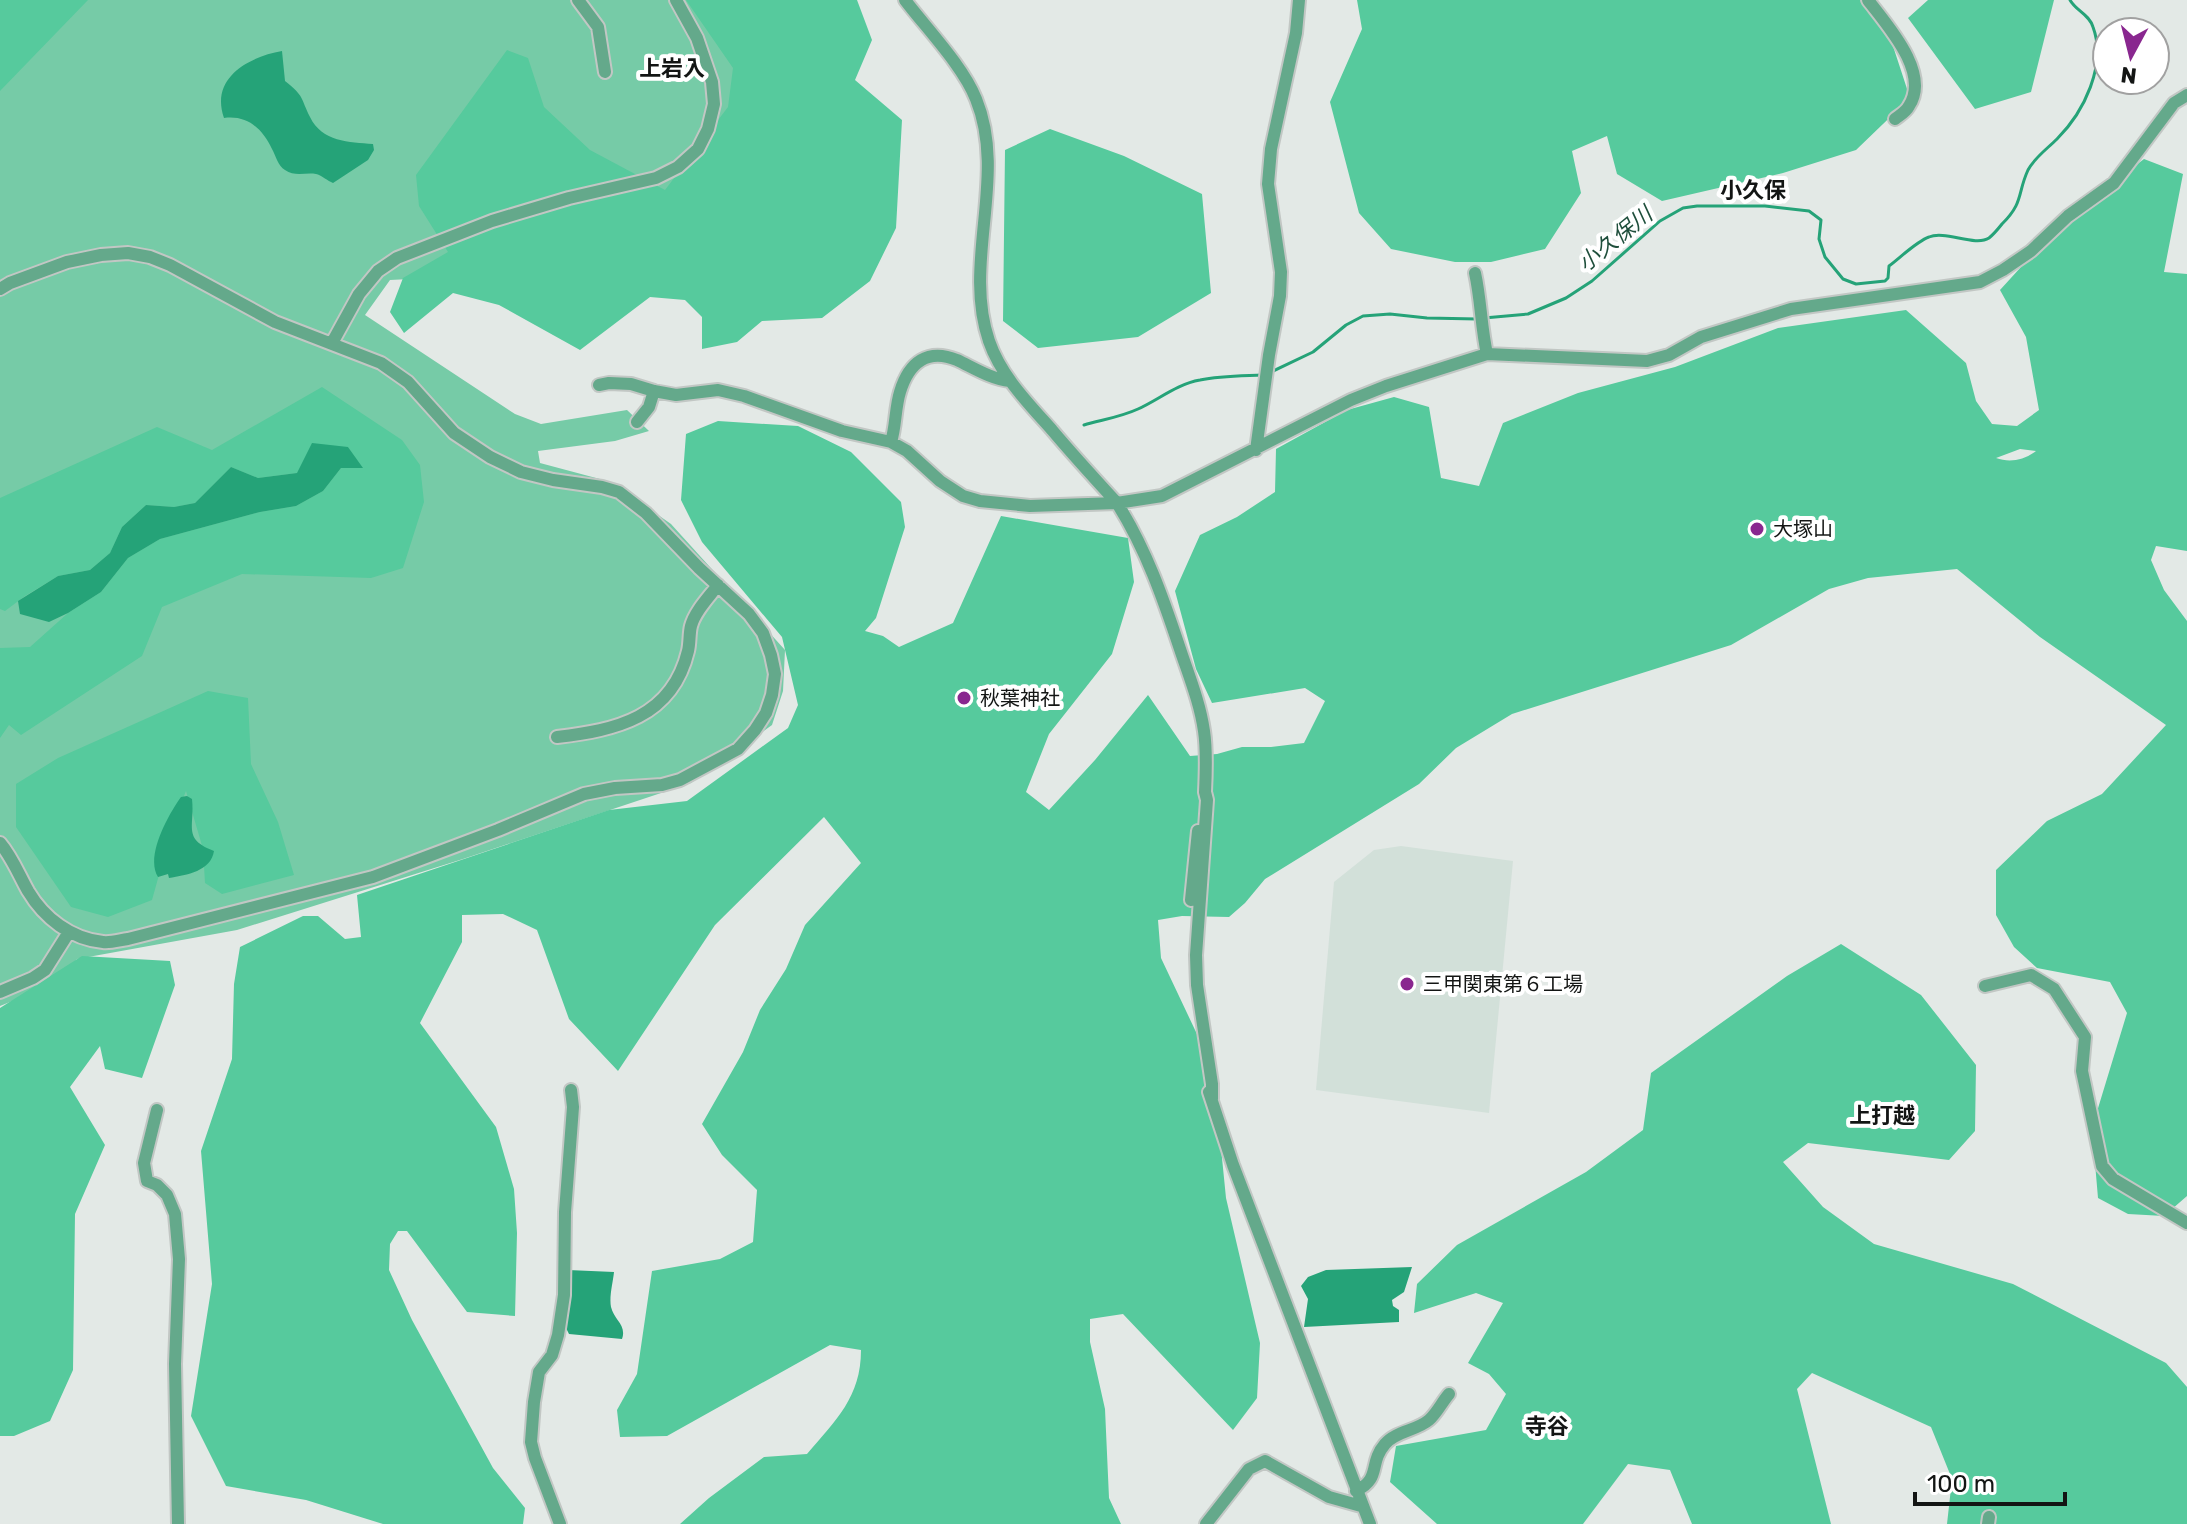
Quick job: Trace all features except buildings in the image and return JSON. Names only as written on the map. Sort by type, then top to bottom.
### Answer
[{"type":"street","points":[[578,0],[598,27],[605,72]]},
{"type":"street","points":[[332,343],[359,294],[378,271],[397,258],[492,221],[569,198],[656,178],[678,167],[698,149],[708,129],[714,104],[712,82],[697,38],[676,0]]},
{"type":"street","points":[[905,0],[967,79],[986,129],[989,179],[981,264],[981,303],[990,344],[1010,381],[1117,503],[1148,560],[1198,706],[1205,747],[1205,792],[1201,800],[1189,922],[1189,969],[1201,1061],[1233,1165],[1370,1524]]},
{"type":"street","points":[[1256,450],[1280,296],[1281,272],[1268,184],[1271,149],[1296,33],[1299,0]]},
{"type":"street","points":[[1868,0],[1908,56],[1915,77],[1914,97],[1908,109],[1895,119]]},
{"type":"street","points":[[599,385],[631,384],[676,395],[718,390],[744,396],[842,431],[891,442],[907,451],[940,481],[963,496],[980,501],[1030,506],[1117,503],[1162,496],[1351,400],[1487,354],[1647,361],[1669,355],[1701,337],[1791,309],[1980,282],[2031,251],[2068,216],[2114,183],[2174,103],[2187,95]]},
{"type":"street","points":[[0,289],[67,262],[128,253],[150,257],[275,322],[381,363],[416,390],[454,433],[490,457],[521,472],[619,492],[646,513],[749,614],[763,633],[775,674],[766,713],[738,749],[680,780],[584,794],[373,877],[128,939],[106,942],[86,938],[69,932],[50,919],[37,905],[0,843]]},
{"type":"street","points":[[1475,273],[1487,354]]},
{"type":"street","points":[[891,442],[900,391],[907,377],[928,355],[953,358],[999,380],[1010,381]]},
{"type":"street","points":[[637,422],[649,407],[654,391]]},
{"type":"street","points":[[557,737],[620,726],[660,703],[669,692],[688,652],[691,626],[696,614],[718,585]]},
{"type":"street","points":[[0,992],[45,970],[69,932]]},
{"type":"street","points":[[1985,986],[2031,975],[2054,989],[2085,1037],[2082,1071],[2102,1166],[2113,1179],[2187,1223]]},
{"type":"street","points":[[560,1524],[531,1442],[539,1372],[552,1355],[564,1295],[565,1212],[573,1107],[571,1090]]},
{"type":"street","points":[[157,1110],[144,1163],[147,1181],[157,1185],[167,1195],[175,1214],[179,1259],[175,1364],[178,1524]]},
{"type":"street","points":[[1356,1491],[1367,1486],[1373,1477],[1381,1448],[1389,1440],[1429,1420],[1449,1394]]},
{"type":"street","points":[[1206,1524],[1249,1469],[1265,1461],[1329,1497],[1361,1506]]},
{"type":"shaded area","points":[[0,0],[826,0],[854,114],[489,275],[390,280],[365,315],[515,414],[541,424],[627,410],[649,431],[615,441],[538,451],[540,463],[611,482],[671,524],[785,650],[783,691],[772,725],[691,783],[237,930],[77,959],[57,983],[0,1006]]},
{"type":"shaded area","points":[[0,0],[88,0],[0,91]]},
{"type":"shaded area","points":[[686,0],[857,0],[872,40],[855,80],[902,120],[896,228],[870,281],[822,318],[762,321],[737,342],[702,349],[702,317],[685,300],[650,297],[580,350],[499,305],[453,293],[404,333],[390,312],[403,278],[448,252],[419,206],[416,175],[507,50],[528,58],[544,107],[590,150],[665,190],[728,107],[733,68]]},
{"type":"shaded area","points":[[1357,0],[1861,0],[1892,43],[1910,98],[1856,150],[1783,173],[1662,201],[1617,174],[1607,136],[1572,151],[1581,193],[1545,249],[1491,262],[1455,262],[1391,249],[1359,213],[1330,102],[1362,29]]},
{"type":"shaded area","points":[[1928,0],[2054,0],[2031,92],[1975,109],[1908,18]]},
{"type":"shaded area","points":[[282,51],[285,81],[299,94],[315,125],[337,139],[373,144],[374,150],[368,160],[333,183],[316,174],[297,174],[285,170],[253,124],[224,118],[221,104],[227,81],[245,64]]},
{"type":"shaded area","points":[[1050,129],[1124,156],[1202,194],[1211,293],[1138,337],[1038,348],[1003,321],[1005,150]]},
{"type":"shaded area","points":[[2144,159],[2183,174],[2164,272],[2187,274],[2187,551],[2156,546],[2151,560],[2164,590],[2187,621],[2187,1196],[2164,1216],[2128,1214],[2098,1198],[2092,1128],[2127,1013],[2110,982],[2037,968],[2014,947],[1996,915],[1996,870],[2047,821],[2102,794],[2166,725],[2040,637],[1957,569],[1868,578],[1829,589],[1731,645],[1512,714],[1456,748],[1419,784],[1265,879],[1229,917],[1182,916],[1158,920],[1161,958],[1213,1068],[1226,1198],[1260,1343],[1257,1398],[1233,1430],[1123,1314],[1090,1319],[1090,1342],[1105,1409],[1109,1498],[1121,1524],[680,1524],[764,1457],[807,1454],[837,1419],[852,1395],[861,1350],[830,1345],[667,1436],[620,1437],[617,1410],[637,1374],[652,1271],[720,1259],[753,1242],[757,1190],[722,1155],[702,1124],[743,1052],[760,1010],[786,969],[805,925],[861,863],[824,817],[715,925],[618,1071],[569,1019],[537,930],[503,914],[462,915],[462,942],[420,1023],[496,1127],[514,1189],[517,1233],[515,1316],[467,1312],[407,1231],[398,1231],[390,1244],[389,1270],[412,1320],[493,1468],[525,1508],[523,1524],[383,1524],[306,1500],[226,1486],[191,1416],[212,1284],[201,1151],[232,1059],[234,984],[240,947],[303,916],[318,916],[345,939],[361,937],[357,895],[609,810],[687,801],[788,728],[798,705],[782,637],[702,542],[681,500],[686,434],[718,421],[798,426],[851,452],[901,502],[905,527],[876,618],[865,631],[883,636],[899,647],[953,623],[1001,516],[1128,538],[1134,582],[1112,654],[1049,734],[1026,792],[1049,810],[1148,695],[1190,756],[1217,754],[1242,747],[1304,743],[1325,701],[1305,688],[1212,703],[1196,669],[1175,591],[1200,535],[1237,517],[1275,492],[1276,449],[1347,410],[1394,397],[1429,407],[1441,478],[1479,486],[1503,423],[1578,393],[1675,367],[1778,328],[1906,310],[1966,363],[1976,401],[1992,424],[2017,426],[2039,410],[2026,337],[2000,290],[2063,221]],"holes":[[[2020,449],[2036,451],[2017,460],[1996,458]]]},
{"type":"shaded area","points":[[322,387],[402,440],[420,465],[424,502],[403,568],[371,578],[242,574],[162,607],[142,656],[21,735],[9,725],[0,738],[0,648],[30,647],[68,613],[101,592],[128,558],[160,539],[260,512],[296,506],[323,491],[341,468],[362,468],[348,447],[297,473],[258,478],[231,467],[195,503],[174,507],[146,505],[122,527],[110,553],[90,570],[58,576],[5,611],[0,609],[0,498],[157,427],[212,450]]},
{"type":"shaded area","points":[[312,443],[348,447],[363,468],[341,468],[323,491],[296,506],[260,512],[160,539],[128,558],[101,592],[49,622],[20,614],[18,601],[58,576],[90,570],[110,553],[122,527],[146,505],[174,507],[195,503],[231,467],[258,478],[297,473]]},
{"type":"shaded area","points":[[208,691],[248,698],[251,764],[278,822],[294,875],[222,894],[205,883],[203,849],[186,791],[174,821],[152,900],[108,917],[71,907],[16,827],[16,784],[58,758]]},
{"type":"shaded area","points":[[181,797],[192,799],[194,837],[214,851],[212,858],[203,868],[190,873],[158,877],[154,859],[160,836]]},
{"type":"shaded area","points":[[1401,846],[1513,861],[1489,1113],[1316,1090],[1334,882],[1374,850]]},
{"type":"shaded area","points":[[1841,944],[1921,995],[1976,1065],[1975,1131],[1949,1160],[1808,1143],[1783,1162],[1823,1207],[1874,1244],[2013,1284],[2166,1363],[2187,1387],[2187,1524],[1947,1524],[1952,1479],[1931,1427],[1812,1373],[1797,1389],[1831,1524],[1692,1524],[1670,1470],[1628,1464],[1583,1524],[1437,1524],[1390,1482],[1396,1446],[1486,1430],[1506,1394],[1489,1374],[1468,1363],[1503,1303],[1476,1293],[1414,1313],[1417,1284],[1457,1245],[1586,1172],[1643,1130],[1651,1073],[1787,976]]},
{"type":"shaded area","points":[[82,956],[170,961],[175,985],[142,1078],[105,1069],[100,1046],[70,1087],[105,1145],[75,1214],[73,1370],[50,1421],[14,1436],[0,1436],[0,1008]]},
{"type":"shaded area","points":[[1412,1267],[1404,1292],[1392,1300],[1393,1306],[1399,1310],[1399,1322],[1304,1327],[1308,1299],[1301,1286],[1308,1277],[1326,1270]]},
{"type":"shaded area","points":[[568,1270],[614,1272],[611,1303],[622,1326],[622,1339],[569,1334],[565,1326]]},
{"type":"waterway","name":"小久保川","points":[[1484,318],[1528,314],[1566,298],[1592,281],[1660,221],[1683,208],[1765,206],[1809,211],[1821,220],[1819,239],[1825,257],[1843,279],[1856,284],[1885,281],[1889,266],[1929,237],[1943,235],[1976,241],[1989,238],[2014,210],[2031,165],[2067,128],[2090,87],[2095,72],[2097,42],[2091,23],[2070,0]]},
{"type":"waterway","name":"小久保川","points":[[1269,373],[1313,352],[1346,325],[1363,316],[1390,314],[1477,319]]},
{"type":"waterway","name":"小久保川","points":[[1084,425],[1131,412],[1192,382],[1262,375]]},
{"type":"place","name":"大塚山","points":[[1757,529]]},
{"type":"place","name":"秋葉神社","points":[[964,698]]},
{"type":"place","name":"三甲関東第６工場","points":[[1407,984]]},
{"type":"district","name":"上岩入","points":[[672,68]]},
{"type":"district","name":"小久保","points":[[1753,190]]},
{"type":"district","name":"上打越","points":[[1882,1115]]},
{"type":"district","name":"寺谷","points":[[1547,1426]]}]
